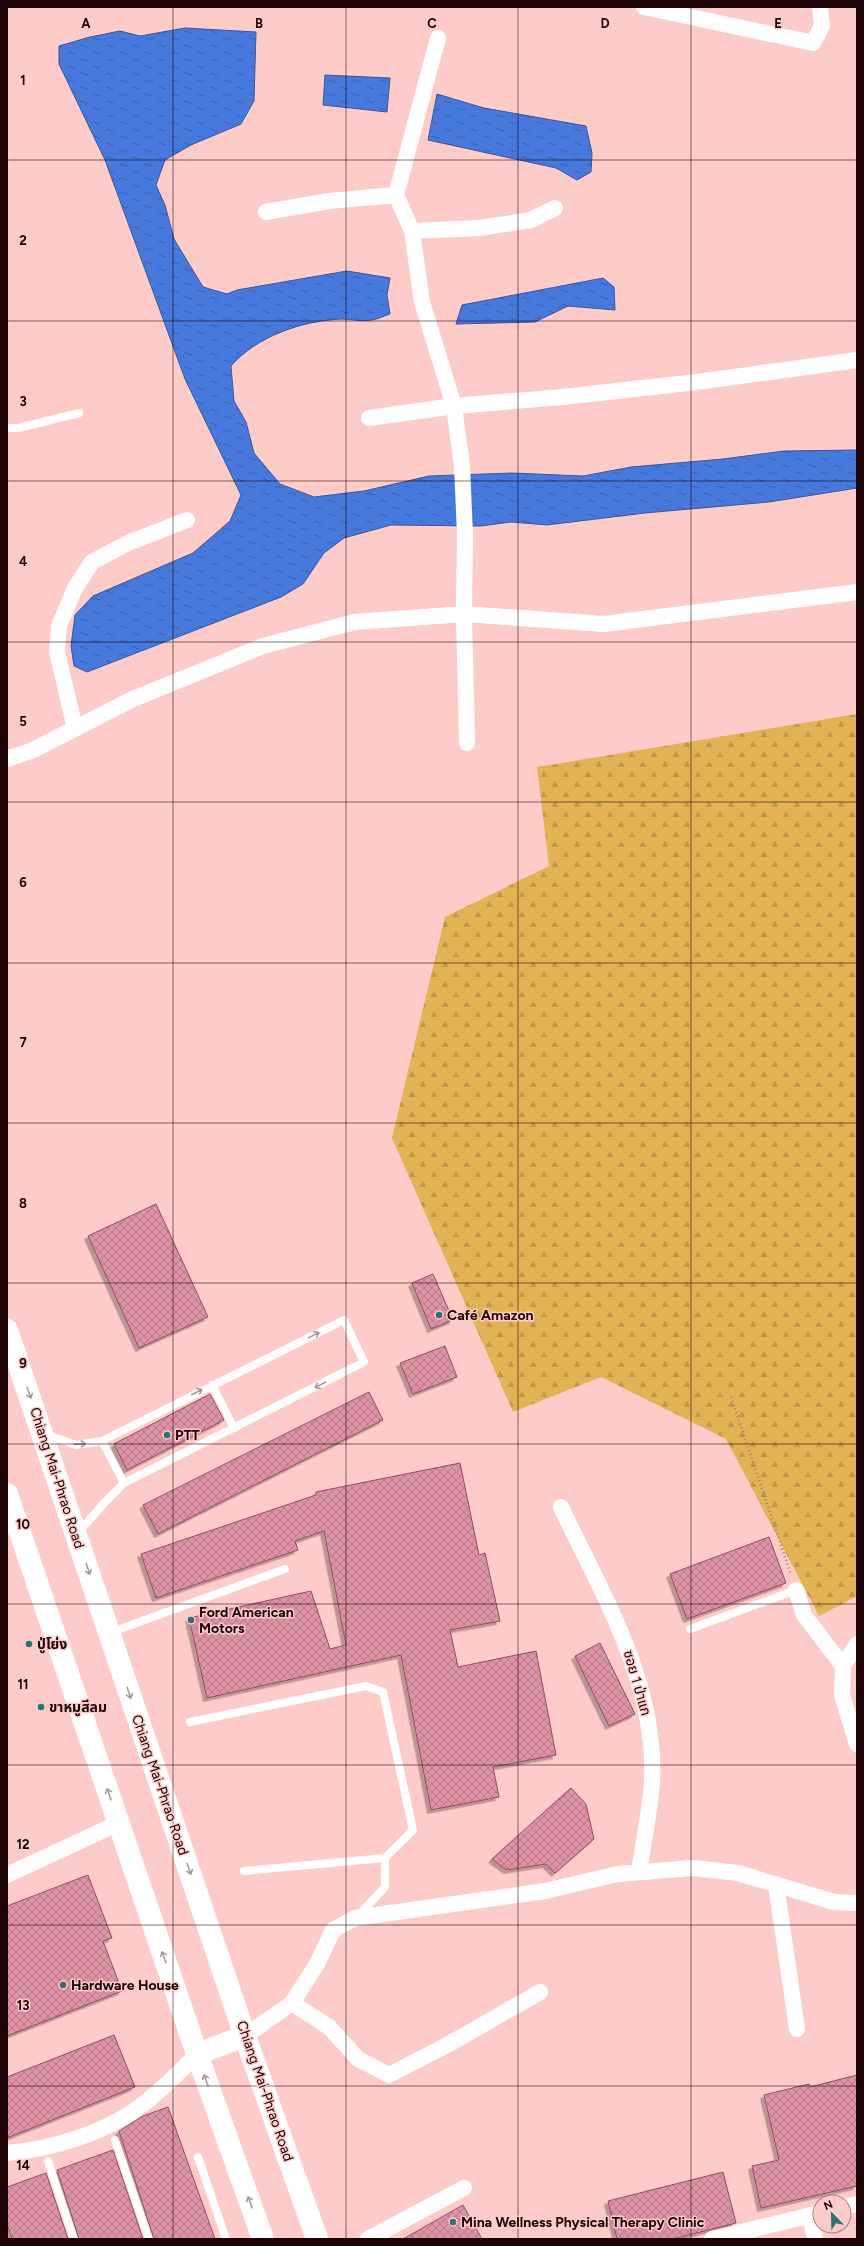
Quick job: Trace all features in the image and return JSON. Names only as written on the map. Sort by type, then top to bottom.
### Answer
[{"type":"main road","name":"Chiang Mai-Phrao Road","points":[[7,1330],[246,2036],[317,2239]]},
{"type":"main road","points":[[7,1494],[197,2054],[262,2239]]},
{"type":"main road","points":[[197,2054],[246,2036]]},
{"type":"street","points":[[644,7],[813,43],[822,26],[820,7]]},
{"type":"street","points":[[438,38],[396,195],[412,230],[422,302],[454,406],[462,466],[465,534],[464,614],[467,743]]},
{"type":"street","points":[[266,212],[329,201],[396,195]]},
{"type":"street","points":[[412,230],[479,228],[531,220],[555,208]]},
{"type":"street","points":[[369,418],[454,406],[563,398],[857,360]]},
{"type":"street","points":[[75,728],[57,652],[59,626],[75,588],[92,562],[128,543],[188,520]]},
{"type":"street","points":[[7,759],[33,750],[133,699],[263,646],[355,622],[464,614],[604,624],[857,592]]},
{"type":"street","name":"ซอย 1 ป่าแก","points":[[561,1507],[629,1652],[642,1689],[650,1733],[652,1782],[639,1872]]},
{"type":"street","points":[[796,1590],[804,1615],[843,1666]]},
{"type":"street","points":[[857,1644],[843,1666],[842,1695],[857,1744]]},
{"type":"street","points":[[7,1875],[119,1823]]},
{"type":"street","points":[[246,2036],[292,2003],[317,1964],[333,1930],[355,1918],[546,1891],[618,1874],[692,1868],[738,1873],[834,1902],[857,1903]]},
{"type":"street","points":[[776,1884],[797,2029]]},
{"type":"street","points":[[292,2003],[329,2027],[358,2059],[389,2075],[449,2044],[540,1992]]},
{"type":"street","points":[[7,2153],[67,2142],[107,2126],[145,2103],[197,2054]]},
{"type":"street","points":[[368,2239],[464,2188]]},
{"type":"street","points":[[712,2239],[812,2215]]},
{"type":"lane","points":[[7,428],[19,428],[80,413]]},
{"type":"lane","points":[[42,1433],[76,1445],[102,1441],[212,1384],[344,1320],[364,1362],[124,1483],[104,1502],[76,1535]]},
{"type":"lane","points":[[212,1384],[234,1428]]},
{"type":"lane","points":[[102,1441],[124,1483]]},
{"type":"lane","points":[[109,1633],[285,1569]]},
{"type":"lane","points":[[690,1628],[796,1590]]},
{"type":"lane","points":[[190,1722],[366,1686],[383,1692],[413,1830],[385,1858],[244,1871]]},
{"type":"lane","points":[[355,1918],[385,1886],[385,1858]]},
{"type":"lane","points":[[115,2140],[149,2239]]},
{"type":"lane","points":[[198,2158],[226,2239]]},
{"type":"lane","points":[[48,2161],[74,2239]]},
{"type":"path","points":[[731,1397],[796,1590]]},
{"type":"green space","points":[[857,714],[857,1596],[819,1616],[726,1439],[601,1377],[513,1412],[392,1138],[445,917],[549,866],[537,767]]},
{"type":"water","points":[[185,28],[256,32],[254,101],[241,124],[191,145],[165,160],[156,185],[165,205],[174,239],[203,287],[227,294],[237,290],[347,271],[390,278],[387,295],[390,314],[368,321],[341,319],[326,320],[296,327],[267,338],[242,355],[231,366],[234,401],[246,422],[254,453],[280,484],[314,497],[364,491],[429,476],[512,473],[583,476],[631,467],[723,459],[784,451],[857,450],[857,488],[769,502],[645,513],[547,525],[511,522],[481,526],[391,525],[344,538],[324,553],[303,584],[281,597],[87,672],[74,666],[71,646],[75,615],[93,596],[193,553],[230,521],[241,495],[185,379],[105,160],[59,64],[59,46],[90,37],[120,31],[140,36]]},
{"type":"water","points":[[325,75],[390,78],[387,112],[323,105]]},
{"type":"water","points":[[437,94],[484,108],[586,126],[592,153],[591,172],[577,180],[556,168],[428,140]]},
{"type":"water","points":[[603,278],[614,287],[615,310],[568,306],[535,322],[456,324],[462,305]]},
{"type":"building","points":[[156,1204],[208,1317],[139,1348],[88,1236]]},
{"type":"building","points":[[433,1274],[453,1320],[431,1329],[412,1283]]},
{"type":"building","points":[[445,1346],[457,1377],[413,1394],[400,1363]]},
{"type":"building","points":[[369,1392],[383,1420],[158,1534],[143,1505]]},
{"type":"building","points":[[210,1394],[224,1420],[127,1470],[114,1444]]},
{"type":"building","points":[[460,1463],[479,1555],[485,1553],[500,1621],[450,1630],[458,1667],[536,1651],[556,1755],[493,1767],[499,1797],[431,1810],[401,1655],[207,1698],[189,1618],[311,1591],[330,1649],[346,1645],[324,1531],[295,1541],[298,1550],[156,1598],[141,1554],[316,1495],[316,1492]]},
{"type":"building","points":[[769,1537],[786,1583],[687,1619],[670,1574]]},
{"type":"building","points":[[600,1643],[635,1714],[609,1726],[575,1656]]},
{"type":"building","points":[[571,1788],[586,1804],[594,1839],[555,1873],[546,1864],[507,1870],[492,1859]]},
{"type":"building","points":[[88,1875],[112,1938],[103,1941],[122,1991],[7,2036],[7,1906]]},
{"type":"building","points":[[114,2035],[135,2087],[7,2138],[7,2077]]},
{"type":"building","points":[[857,2075],[857,2186],[822,2194],[812,2194],[812,2196],[761,2208],[752,2166],[779,2160],[764,2095],[809,2084],[810,2087]]},
{"type":"building","points":[[168,2107],[215,2239],[154,2239],[119,2131],[143,2116]]},
{"type":"building","points":[[113,2150],[143,2239],[79,2239],[57,2170]]},
{"type":"building","points":[[723,2172],[736,2223],[673,2239],[617,2239],[608,2201]]},
{"type":"building","points":[[46,2173],[68,2239],[12,2239],[7,2224],[7,2187]]},
{"type":"building","name":"Mina Wellness Physical Therapy Clinic","points":[[463,2205],[482,2239],[403,2239]]},
{"type":"place","name":"Café Amazon","points":[[439,1315]]},
{"type":"place","name":"PTT","points":[[167,1435]]},
{"type":"place","name":"Ford American Motors","points":[[191,1620]]},
{"type":"place","name":"ปู่โย่ง","points":[[29,1644]]},
{"type":"place","name":"ขาหมูสีลม","points":[[41,1707]]},
{"type":"place","name":"Hardware House","points":[[63,1985]]},
{"type":"place","name":"Mina Wellness Physical Therapy Clinic","points":[[453,2222]]}]
